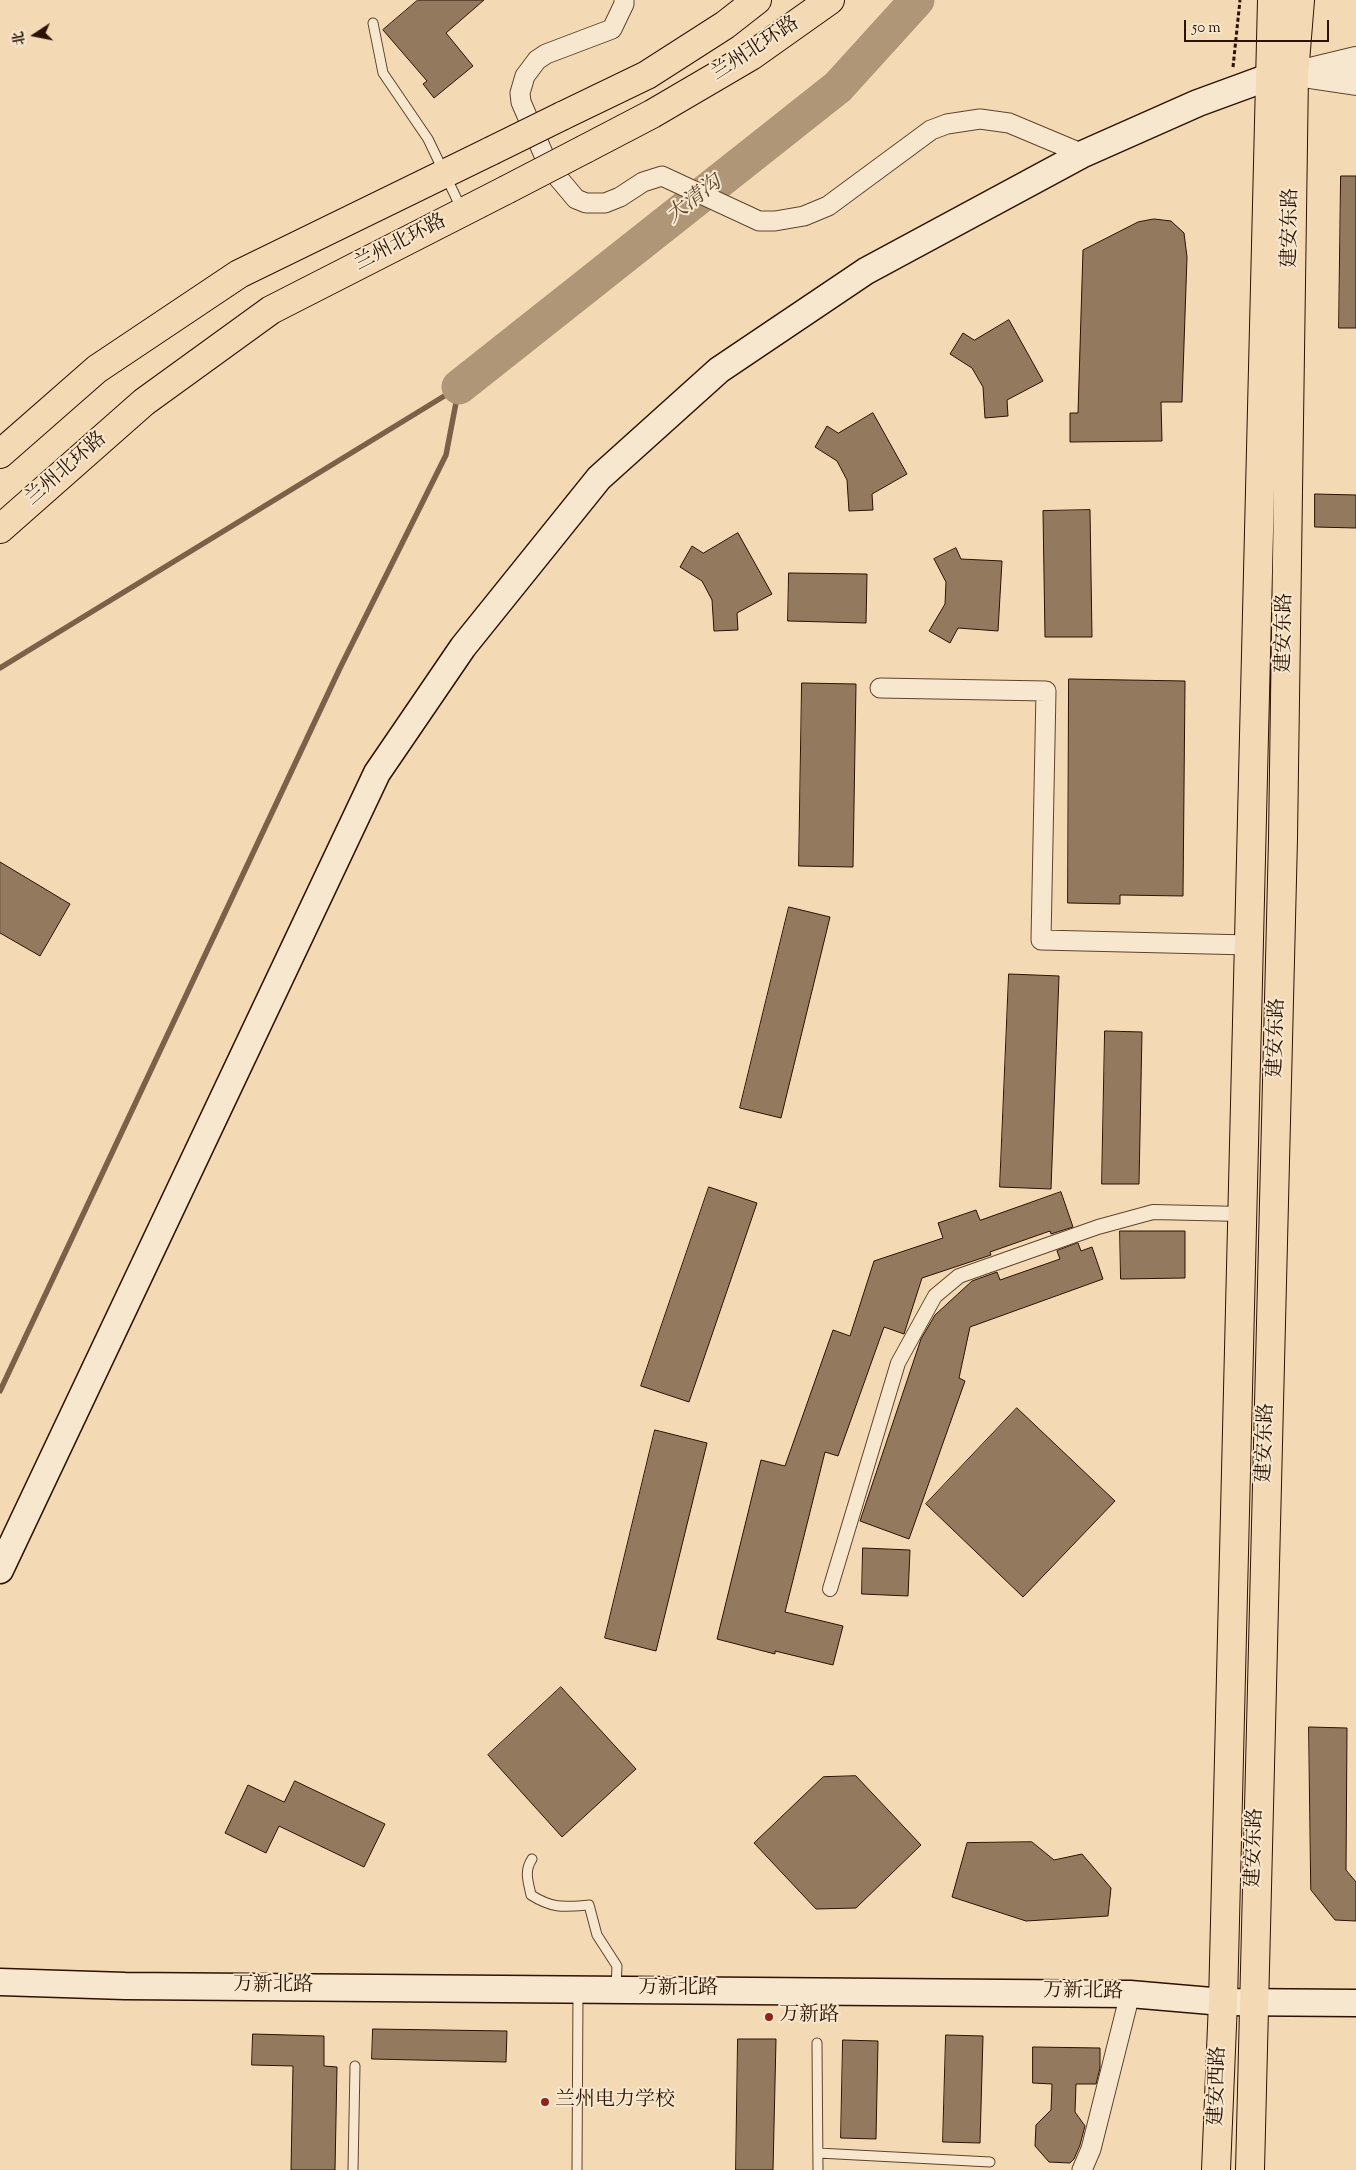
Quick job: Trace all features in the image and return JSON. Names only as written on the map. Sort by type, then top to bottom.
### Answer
[{"type":"main road","name":"兰州北环路","points":[[0,454],[97,369],[240,274],[647,75],[726,24],[757,0]]},
{"type":"main road","name":"兰州北环路","points":[[0,529],[144,402],[270,310],[652,114],[751,56],[830,0]]},
{"type":"main road","points":[[1272,0],[1282,76]]},
{"type":"main road","points":[[1282,76],[1300,0]]},
{"type":"main road","points":[[0,1570],[377,773],[463,647],[599,478],[719,370],[866,271],[1083,154],[1231,91],[1282,76]]},
{"type":"main road","name":"建安东路","points":[[1223,2002],[1249,945],[1282,76]]},
{"type":"main road","name":"建安东路","points":[[1252,2002],[1283,839],[1282,76]]},
{"type":"main road","name":"万新北路","points":[[0,1982],[135,1986],[1130,1994],[1223,2002],[1356,2003]]},
{"type":"main road","name":"建安西路","points":[[1216,2170],[1223,2002]]},
{"type":"main road","name":"建安西路","points":[[1250,2170],[1252,2002]]},
{"type":"street","points":[[624,0],[612,30],[546,54],[537,60],[525,76],[520,93],[521,102],[549,167],[576,199],[586,203],[605,204],[643,182],[662,176],[759,221],[791,219],[828,206],[931,130],[963,120],[980,119],[1009,123],[1083,154]]},
{"type":"street","points":[[1282,76],[1356,60]]},
{"type":"street","points":[[1282,76],[1356,83]]},
{"type":"street","points":[[880,688],[1046,691],[1041,940],[1249,945]]},
{"type":"street","points":[[830,1590],[898,1363],[935,1296],[960,1276],[1107,1224],[1153,1212],[1242,1214]]},
{"type":"street","points":[[1082,2170],[1091,2149],[1130,1994]]},
{"type":"lane","points":[[373,24],[383,73],[428,139],[463,212]]},
{"type":"lane","points":[[532,1858],[526,1877],[531,1895],[546,1905],[561,1907],[589,1905],[597,1935],[617,1966],[616,1990]]},
{"type":"lane","points":[[576,2170],[578,1989]]},
{"type":"lane","points":[[817,2044],[818,2170]]},
{"type":"lane","points":[[353,2170],[355,2066]]},
{"type":"lane","points":[[818,2153],[990,2162]]},
{"type":"path","points":[[1231,91],[1240,0]]},
{"type":"building","points":[[418,0],[484,0],[446,33],[473,66],[434,98],[423,84],[427,81],[383,30]]},
{"type":"building","points":[[1341,176],[1356,176],[1356,328],[1339,328]]},
{"type":"building","points":[[1154,219],[1171,221],[1184,233],[1187,257],[1182,402],[1161,402],[1162,441],[1070,442],[1070,413],[1078,413],[1083,250],[1138,222]]},
{"type":"building","points":[[1009,320],[1043,381],[1007,400],[1008,416],[985,418],[983,387],[972,368],[950,354],[963,333],[974,340]]},
{"type":"building","points":[[873,413],[907,474],[872,494],[873,510],[849,511],[847,480],[837,461],[815,447],[827,426],[838,433]]},
{"type":"building","points":[[1315,494],[1356,495],[1356,528],[1315,527]]},
{"type":"building","points":[[1090,510],[1092,637],[1045,637],[1043,511]]},
{"type":"building","points":[[738,533],[772,594],[737,613],[738,630],[714,631],[712,600],[702,581],[680,567],[692,546],[703,553]]},
{"type":"building","points":[[956,548],[961,559],[1002,561],[998,631],[958,628],[950,643],[929,631],[945,604],[946,582],[934,559]]},
{"type":"building","points":[[789,573],[867,574],[866,623],[788,621]]},
{"type":"building","points":[[1069,679],[1185,681],[1183,896],[1120,895],[1120,904],[1068,903]]},
{"type":"building","points":[[802,683],[856,684],[853,867],[799,866]]},
{"type":"building","points":[[0,862],[70,904],[40,956],[0,933]]},
{"type":"building","points":[[789,907],[830,917],[781,1118],[740,1108]]},
{"type":"building","points":[[1009,974],[1059,976],[1051,1189],[1000,1187]]},
{"type":"building","points":[[1105,1031],[1142,1032],[1139,1184],[1102,1184]]},
{"type":"building","points":[[709,1187],[757,1203],[689,1402],[641,1386]]},
{"type":"building","points":[[1061,1192],[1073,1227],[1051,1234],[1050,1231],[990,1252],[991,1255],[922,1278],[904,1334],[884,1327],[838,1456],[825,1452],[785,1612],[843,1626],[833,1665],[775,1651],[775,1654],[717,1639],[761,1460],[785,1466],[833,1330],[850,1336],[874,1261],[943,1238],[938,1223],[976,1210],[980,1220]]},
{"type":"building","points":[[1120,1231],[1185,1231],[1185,1278],[1121,1279]]},
{"type":"building","points":[[1078,1243],[1081,1251],[1092,1247],[1103,1279],[970,1327],[959,1378],[965,1381],[909,1539],[860,1521],[921,1339],[935,1315],[972,1281],[997,1272],[1000,1280],[1060,1259],[1057,1251]]},
{"type":"building","points":[[1017,1408],[1115,1501],[1023,1597],[926,1504]]},
{"type":"building","points":[[655,1430],[707,1443],[656,1651],[605,1638]]},
{"type":"building","points":[[863,1548],[910,1550],[908,1596],[862,1594]]},
{"type":"building","points":[[561,1687],[636,1769],[562,1837],[488,1755]]},
{"type":"building","points":[[1309,1727],[1347,1728],[1346,1870],[1356,1882],[1356,1921],[1335,1920],[1311,1890]]},
{"type":"building","points":[[856,1776],[921,1845],[856,1908],[816,1909],[754,1843],[823,1777]]},
{"type":"building","points":[[295,1781],[385,1824],[364,1867],[279,1826],[266,1853],[225,1833],[248,1785],[284,1802]]},
{"type":"building","points":[[1032,1842],[1054,1860],[1082,1854],[1111,1888],[1108,1916],[1026,1921],[952,1897],[967,1843]]},
{"type":"building","points":[[373,2029],[507,2031],[506,2062],[372,2059]]},
{"type":"building","points":[[253,2034],[324,2036],[324,2066],[337,2067],[335,2170],[291,2170],[293,2066],[252,2065]]},
{"type":"building","points":[[946,2035],[983,2036],[980,2143],[943,2142]]},
{"type":"building","points":[[738,2039],[776,2039],[773,2170],[736,2170]]},
{"type":"building","points":[[843,2040],[878,2041],[876,2139],[841,2138]]},
{"type":"building","points":[[1033,2047],[1100,2048],[1100,2068],[1096,2084],[1076,2084],[1075,2112],[1085,2126],[1080,2145],[1074,2159],[1070,2163],[1049,2162],[1035,2146],[1036,2125],[1051,2110],[1052,2084],[1033,2083]]},
{"type":"waterway","name":"大清沟","points":[[459,387],[838,87],[917,0]]},
{"type":"waterway","points":[[0,668],[459,387]]},
{"type":"waterway","points":[[0,1391],[340,668],[446,455],[459,387]]},
{"type":"place","name":"万新路","points":[[769,2017]]},
{"type":"place","name":"兰州电力学校","points":[[545,2102]]}]
